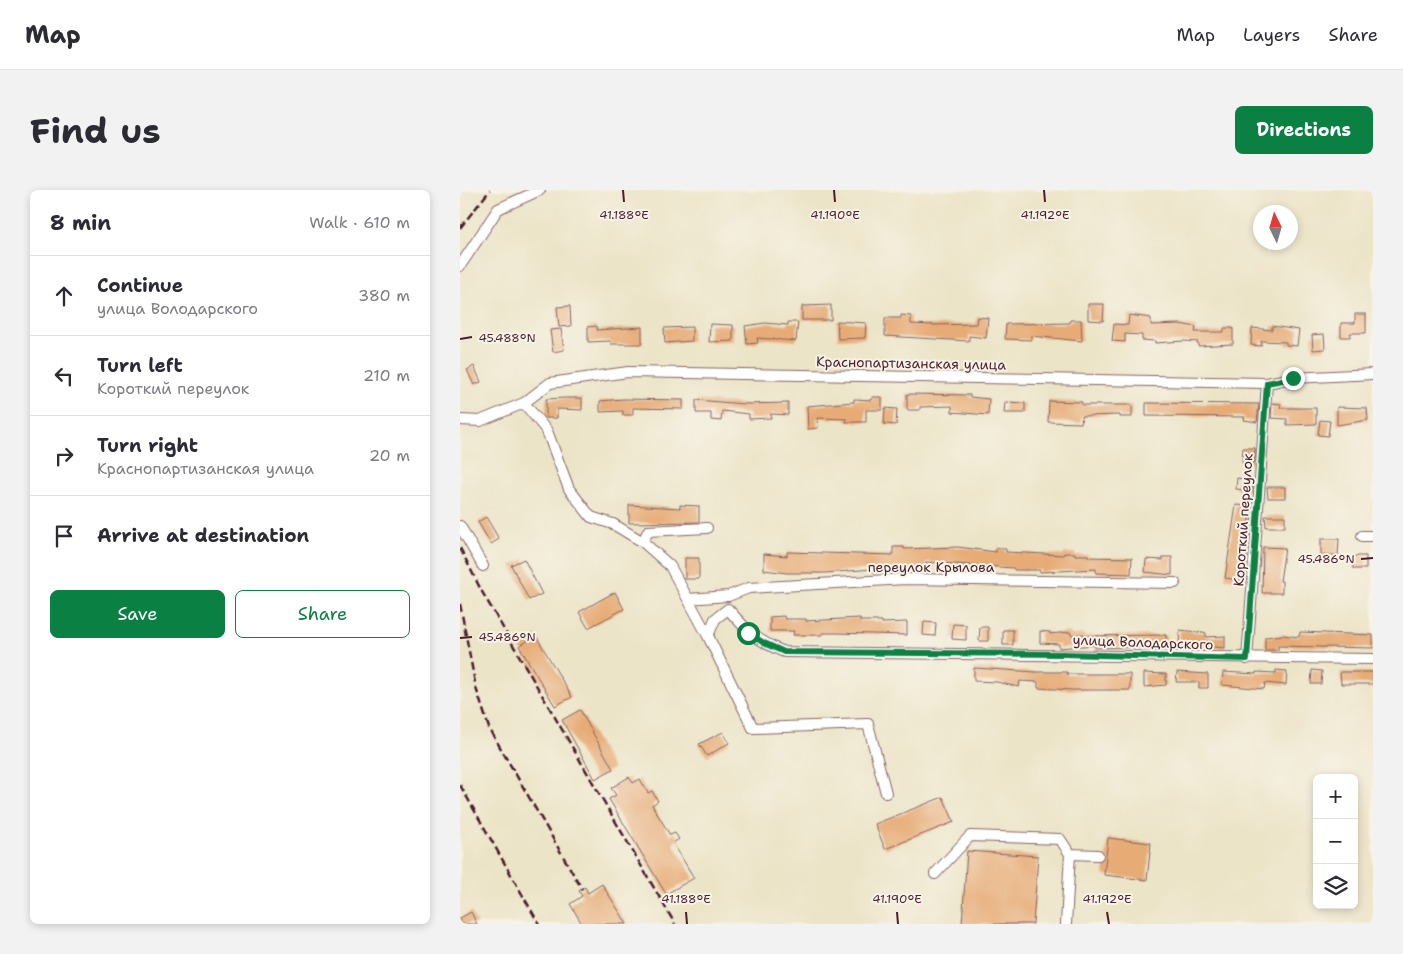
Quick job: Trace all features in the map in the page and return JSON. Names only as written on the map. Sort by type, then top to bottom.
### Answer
[{"type":"street","points":[[460,266],[498,209],[540,190]]},
{"type":"street","name":"Краснопартизанская улица","points":[[460,420],[480,421],[524,403],[550,383],[628,372],[1267,383],[1293,378],[1373,374]]},
{"type":"street","name":"Короткий переулок","points":[[1247,659],[1267,383]]},
{"type":"street","points":[[524,403],[547,432],[569,489],[591,517],[613,524],[643,542],[670,566],[708,636],[754,728],[868,724],[886,793]]},
{"type":"street","points":[[460,526],[483,566]]},
{"type":"street","points":[[643,542],[648,531],[707,528]]},
{"type":"street","name":"переулок Крылова","points":[[688,599],[728,596],[749,588],[906,579],[1175,583]]},
{"type":"street","points":[[708,636],[715,619],[728,609],[728,596]]},
{"type":"street","name":"улица Володарского","points":[[728,609],[748,633],[784,652],[1373,659]]},
{"type":"street","points":[[935,874],[970,836],[1060,839],[1070,854],[1066,924]]},
{"type":"street","points":[[1070,854],[1098,855]]},
{"type":"building","points":[[1088,304],[1104,304],[1103,321],[1088,320]]},
{"type":"building","points":[[831,305],[831,320],[802,320],[802,306]]},
{"type":"building","points":[[570,306],[571,326],[559,327],[557,307]]},
{"type":"building","points":[[1355,314],[1366,314],[1366,333],[1350,333],[1350,337],[1341,337],[1341,323],[1355,323]]},
{"type":"building","points":[[901,315],[911,316],[911,324],[935,325],[976,324],[977,317],[988,318],[986,338],[969,336],[969,341],[885,336],[885,318],[901,318]]},
{"type":"building","points":[[1129,315],[1151,318],[1151,325],[1180,324],[1196,327],[1195,332],[1224,332],[1224,328],[1233,328],[1233,344],[1198,346],[1198,342],[1184,341],[1155,343],[1155,341],[1142,340],[1142,335],[1125,334],[1125,342],[1112,341],[1114,324],[1128,325]]},
{"type":"building","points":[[1070,320],[1081,320],[1082,341],[1031,336],[1031,340],[1005,339],[1006,324],[1070,323]]},
{"type":"building","points":[[837,321],[866,323],[865,338],[838,339]]},
{"type":"building","points":[[788,322],[798,322],[796,341],[757,338],[758,343],[747,344],[745,326],[765,323],[788,325]]},
{"type":"building","points":[[710,324],[733,325],[733,341],[709,342]]},
{"type":"building","points":[[597,326],[597,330],[642,327],[642,344],[611,344],[610,341],[588,342],[588,327]]},
{"type":"building","points":[[1272,326],[1299,330],[1297,346],[1286,345],[1286,342],[1261,341],[1261,346],[1251,345],[1252,328],[1272,330]]},
{"type":"building","points":[[692,327],[692,341],[665,343],[664,328]]},
{"type":"building","points":[[561,329],[564,350],[553,352],[550,330]]},
{"type":"building","points":[[1324,334],[1325,349],[1313,350],[1312,335]]},
{"type":"building","points":[[474,366],[481,382],[474,385],[467,370]]},
{"type":"building","points":[[907,394],[970,395],[970,397],[989,399],[988,415],[952,412],[952,406],[920,407],[920,410],[907,410]]},
{"type":"building","points":[[872,397],[882,397],[882,410],[866,410],[866,422],[846,422],[847,419],[817,418],[818,428],[808,429],[807,406],[854,402],[854,399],[872,400]]},
{"type":"building","points":[[582,398],[582,410],[557,409],[557,418],[546,418],[546,399]]},
{"type":"building","points":[[623,399],[683,400],[683,409],[633,408],[633,415],[623,415],[623,411],[600,412],[600,401]]},
{"type":"building","points":[[696,400],[744,404],[788,403],[788,415],[771,414],[771,418],[749,419],[749,414],[722,411],[721,421],[711,420],[711,413],[696,413]]},
{"type":"building","points":[[1049,401],[1082,402],[1082,405],[1132,405],[1132,417],[1120,417],[1120,415],[1082,416],[1081,423],[1048,422]]},
{"type":"building","points":[[1005,402],[1025,403],[1025,413],[1004,413]]},
{"type":"building","points":[[1146,403],[1259,404],[1257,422],[1244,420],[1245,417],[1146,416]]},
{"type":"building","points":[[1272,403],[1281,404],[1280,408],[1316,408],[1316,424],[1287,425],[1287,419],[1271,418]]},
{"type":"building","points":[[1337,407],[1367,408],[1368,420],[1337,425]]},
{"type":"building","points":[[885,408],[897,409],[896,425],[884,424]]},
{"type":"building","points":[[1320,420],[1330,421],[1328,436],[1318,435]]},
{"type":"building","points":[[1243,448],[1255,448],[1254,463],[1242,463]]},
{"type":"building","points":[[1237,478],[1253,481],[1252,491],[1236,489]]},
{"type":"building","points":[[1267,487],[1285,487],[1285,498],[1268,498]]},
{"type":"building","points":[[629,505],[680,508],[680,505],[699,506],[699,522],[629,523]]},
{"type":"building","points":[[1236,505],[1250,506],[1245,581],[1225,578]]},
{"type":"building","points":[[1265,516],[1285,516],[1285,527],[1266,527]]},
{"type":"building","points":[[486,517],[499,539],[491,544],[478,522]]},
{"type":"building","points":[[1321,539],[1339,539],[1338,555],[1321,555]]},
{"type":"building","points":[[893,547],[904,547],[904,549],[958,547],[996,552],[996,548],[1006,549],[1006,552],[1064,555],[1064,553],[1075,553],[1075,555],[1088,555],[1088,557],[1132,558],[1131,574],[1096,573],[1096,569],[1040,572],[1040,570],[1014,570],[1014,568],[926,562],[926,568],[885,569],[885,573],[873,572],[873,569],[825,573],[787,573],[764,570],[764,554],[787,556],[787,552],[893,555]]},
{"type":"building","points":[[1263,547],[1285,548],[1280,581],[1282,581],[1282,593],[1262,593]]},
{"type":"building","points":[[1353,556],[1366,556],[1366,569],[1353,569]]},
{"type":"building","points":[[1163,557],[1172,557],[1172,575],[1145,572],[1146,559],[1163,560]]},
{"type":"building","points":[[685,558],[699,558],[699,579],[685,579]]},
{"type":"building","points":[[524,559],[542,594],[529,600],[511,565]]},
{"type":"building","points":[[615,592],[624,609],[588,628],[579,612]]},
{"type":"building","points":[[784,616],[785,619],[806,619],[806,621],[860,618],[860,621],[882,621],[882,623],[907,622],[907,635],[822,633],[822,635],[793,635],[794,631],[770,631],[770,617]]},
{"type":"building","points":[[924,622],[936,623],[935,636],[923,635]]},
{"type":"building","points":[[953,624],[966,625],[966,640],[952,639]]},
{"type":"building","points":[[980,627],[988,627],[988,641],[979,641]]},
{"type":"building","points":[[1003,630],[1013,630],[1013,645],[1003,645]]},
{"type":"building","points":[[1180,630],[1206,633],[1206,637],[1225,636],[1225,648],[1179,644]]},
{"type":"building","points":[[1040,631],[1050,632],[1050,634],[1070,632],[1071,635],[1084,634],[1084,636],[1166,635],[1166,647],[1095,648],[1095,645],[1059,648],[1059,644],[1040,643]]},
{"type":"building","points":[[1300,632],[1373,635],[1373,648],[1278,646],[1278,650],[1265,650],[1265,637],[1283,635],[1299,637]]},
{"type":"building","points":[[536,636],[572,697],[555,706],[519,646]]},
{"type":"building","points":[[974,668],[1067,672],[1067,674],[1130,674],[1130,690],[1038,688],[1038,682],[1020,681],[1019,687],[997,682],[974,681]]},
{"type":"building","points":[[1276,670],[1287,671],[1286,685],[1265,683],[1264,689],[1222,685],[1223,672],[1256,674],[1256,672],[1276,673]]},
{"type":"building","points":[[1312,670],[1322,671],[1321,684],[1311,684]]},
{"type":"building","points":[[1177,672],[1208,674],[1208,688],[1199,688],[1199,682],[1176,682]]},
{"type":"building","points":[[1340,672],[1373,672],[1373,684],[1341,684]]},
{"type":"building","points":[[1144,673],[1166,674],[1166,685],[1144,687]]},
{"type":"building","points":[[580,710],[613,769],[595,779],[562,720]]},
{"type":"building","points":[[723,732],[729,743],[707,756],[699,744]]},
{"type":"building","points":[[629,777],[633,783],[640,779],[648,793],[652,791],[658,801],[652,805],[670,835],[675,833],[679,839],[673,843],[694,878],[666,894],[609,799],[616,795],[611,788]]},
{"type":"building","points":[[943,797],[954,822],[885,849],[875,824]]},
{"type":"building","points":[[1108,838],[1151,843],[1147,880],[1104,875]]},
{"type":"building","points":[[967,851],[1038,856],[1033,924],[962,924]]},
{"type":"building","points":[[602,884],[627,924],[582,924],[570,904],[582,896],[579,891],[585,887],[588,893]]},
{"type":"building","points":[[471,912],[477,924],[460,924],[460,918]]},
{"type":"railway","points":[[460,228],[490,190]]},
{"type":"railway","points":[[460,548],[481,590],[675,924]]},
{"type":"railway","points":[[460,604],[476,688],[489,728],[582,889]]},
{"type":"railway","points":[[460,785],[539,924]]},
{"type":"route","points":[[748,633],[784,652],[1063,654],[1247,659],[1267,383],[1293,378]]}]
